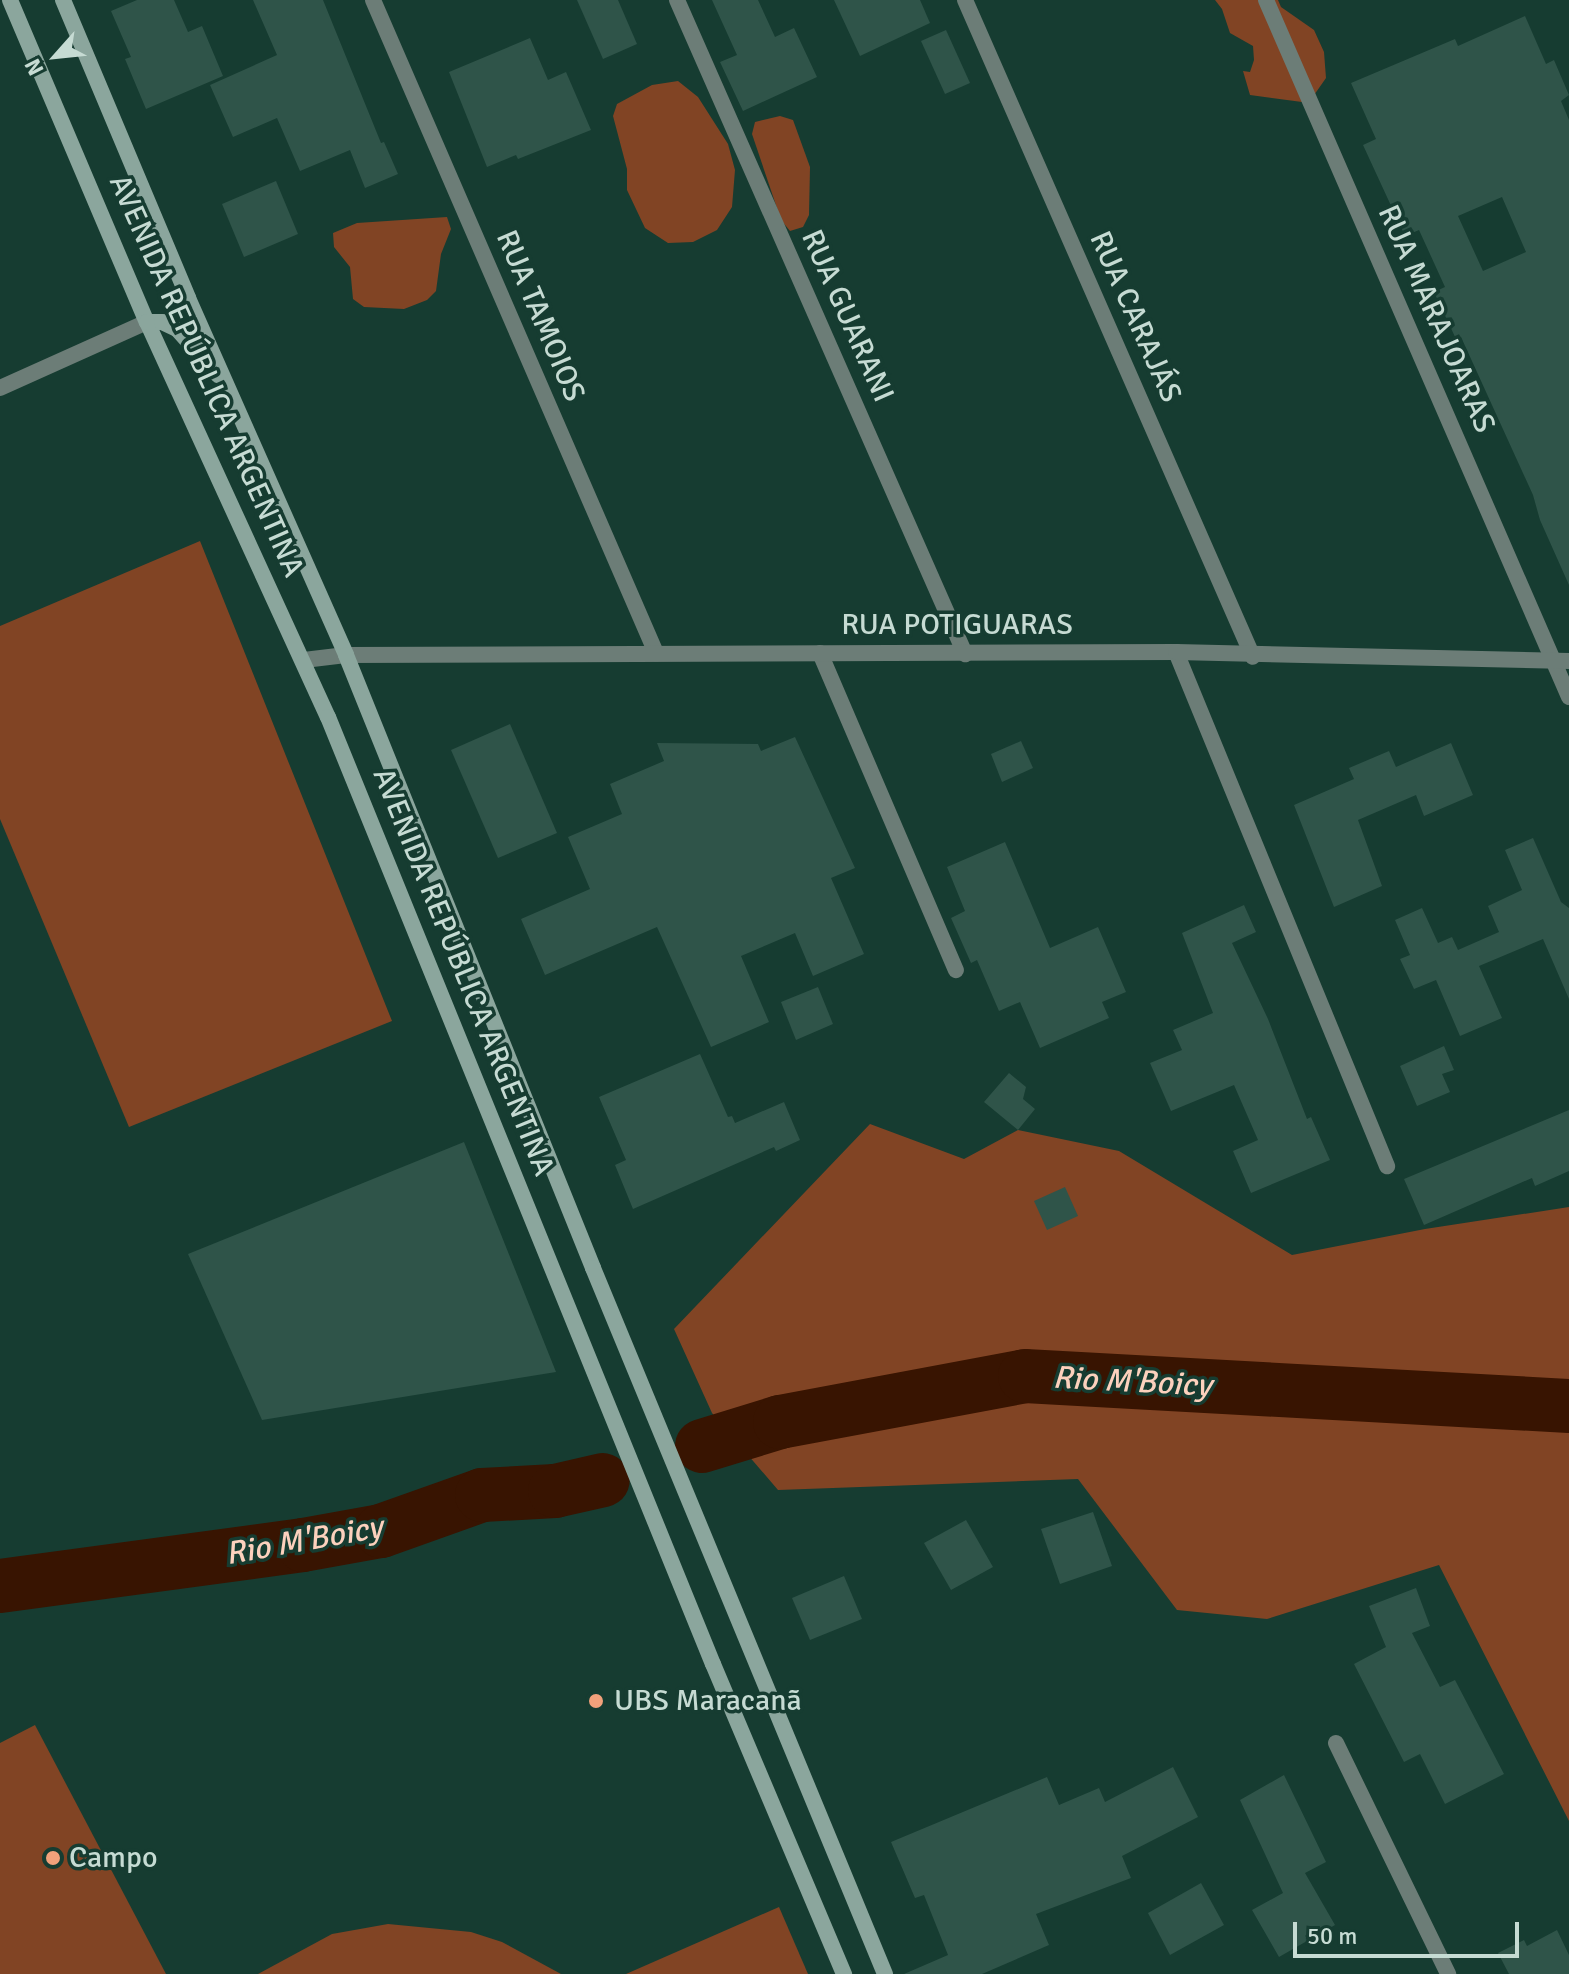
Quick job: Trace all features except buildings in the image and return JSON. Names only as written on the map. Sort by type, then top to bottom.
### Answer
[{"type":"main road","name":"AVENIDA REPÚBLICA ARGENTINA","points":[[10,0],[147,322],[304,660],[713,1664],[844,1974]]},
{"type":"main road","name":"AVENIDA REPÚBLICA ARGENTINA","points":[[63,0],[346,655],[587,1253],[885,1974]]},
{"type":"main road","points":[[147,322],[162,322],[177,329],[227,385]]},
{"type":"street","name":"RUA TAMOIOS","points":[[373,0],[656,653]]},
{"type":"street","name":"RUA GUARANI","points":[[677,0],[965,654]]},
{"type":"street","name":"RUA CARAJÁS","points":[[965,0],[1253,657]]},
{"type":"street","name":"RUA MARAJOARAS","points":[[1266,0],[1562,661],[1569,697]]},
{"type":"street","points":[[0,388],[147,322]]},
{"type":"street","points":[[1176,652],[1387,1166]]},
{"type":"street","name":"RUA POTIGUARAS","points":[[304,660],[346,655],[1176,652],[1253,657],[1562,661]]},
{"type":"street","points":[[820,653],[956,970]]},
{"type":"street","points":[[1336,1743],[1448,1974]]},
{"type":"shaded area","points":[[1215,0],[1278,0],[1281,7],[1314,30],[1324,52],[1326,78],[1312,98],[1302,102],[1250,95],[1243,71],[1250,72],[1254,60],[1253,46],[1230,33],[1222,9]]},
{"type":"shaded area","points":[[678,81],[698,97],[728,144],[735,170],[732,207],[717,230],[693,242],[668,243],[645,228],[627,190],[627,169],[613,116],[617,104],[652,85]]},
{"type":"shaded area","points":[[780,116],[793,120],[810,167],[809,215],[803,227],[790,231],[781,220],[752,134],[755,122]]},
{"type":"shaded area","points":[[447,217],[451,229],[441,254],[436,291],[427,300],[404,309],[364,307],[353,299],[350,267],[334,247],[333,233],[357,223]]},
{"type":"shaded area","points":[[200,541],[392,1021],[129,1127],[0,819],[0,626]]},
{"type":"shaded area","points":[[870,1124],[964,1159],[1018,1130],[1119,1151],[1292,1255],[1425,1229],[1569,1207],[1569,1821],[1439,1565],[1267,1619],[1177,1610],[1078,1479],[778,1490],[712,1413],[674,1329]]},
{"type":"shaded area","name":"Campo","points":[[35,1725],[166,1974],[0,1974],[0,1743]]},
{"type":"shaded area","points":[[779,1907],[808,1974],[626,1974]]},
{"type":"shaded area","points":[[388,1924],[471,1932],[502,1942],[561,1974],[258,1974],[332,1934]]},
{"type":"waterway","name":"Rio M'Boicy","points":[[702,1446],[780,1422],[1025,1376],[1569,1406]]},
{"type":"waterway","name":"Rio M'Boicy","points":[[0,1586],[303,1545],[381,1531],[482,1495],[555,1491],[603,1480]]},
{"type":"place","name":"UBS Maracanã","points":[[596,1701]]},
{"type":"place","name":"Campo","points":[[53,1858]]}]
